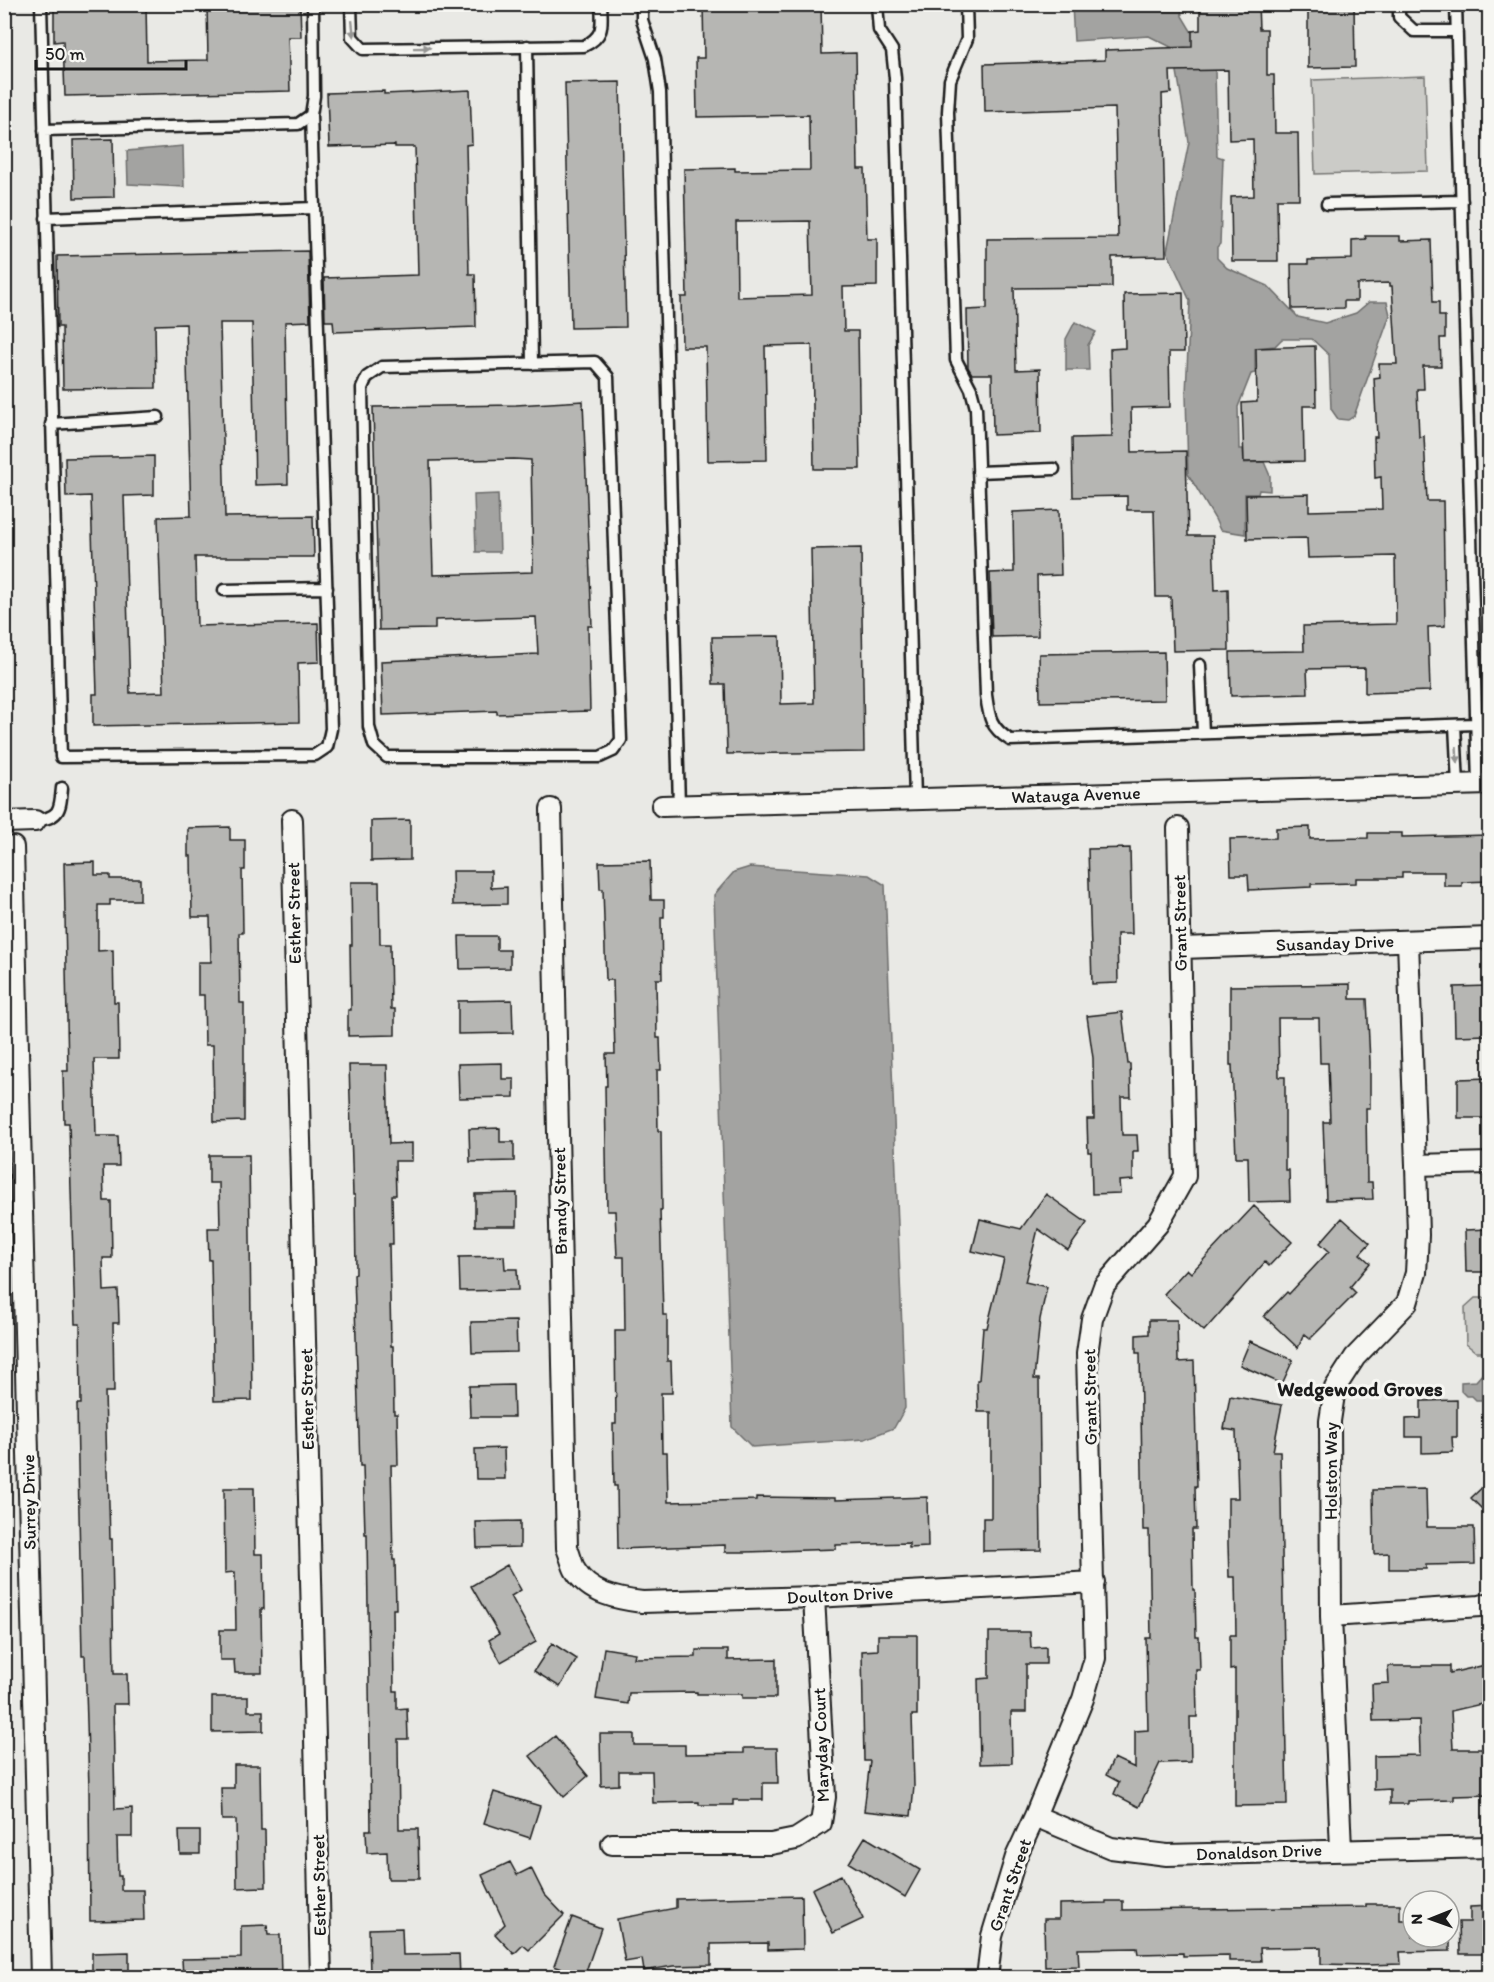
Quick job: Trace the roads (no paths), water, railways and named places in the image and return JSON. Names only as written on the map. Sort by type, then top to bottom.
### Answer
[{"type":"street","name":"Watauga Avenue","points":[[671,806],[1484,784]]},
{"type":"street","name":"Brandy Street","points":[[551,809],[567,1548],[575,1570],[589,1586]]},
{"type":"street","name":"Esther Street","points":[[292,820],[321,1977]]},
{"type":"street","points":[[4,822],[35,821]]},
{"type":"street","name":"Grant Street","points":[[987,1977],[992,1936],[1016,1857],[1083,1699],[1095,1658],[1087,1354],[1092,1319],[1104,1286],[1158,1224],[1185,1176],[1178,828]]},
{"type":"street","name":"Surrey Drive","points":[[13,847],[41,1977]]},
{"type":"street","name":"Susanday Drive","points":[[1181,948],[1490,938]]},
{"type":"street","name":"Holston Way","points":[[1341,1849],[1331,1616],[1330,1421],[1335,1388],[1355,1358],[1407,1303],[1416,1273],[1418,1235],[1408,941]]},
{"type":"street","points":[[1416,1165],[1490,1163]]},
{"type":"street","name":"Doulton Drive","points":[[589,1586],[619,1600],[642,1602],[1094,1582]]},
{"type":"street","name":"Maryday Court","points":[[612,1844],[771,1844],[796,1839],[821,1823],[825,1797],[814,1596]]},
{"type":"street","points":[[1331,1616],[1480,1606],[1490,1603]]},
{"type":"street","name":"Donaldson Drive","points":[[1035,1816],[1111,1848],[1167,1855],[1490,1846]]},
{"type":"lane","points":[[41,4],[61,757],[315,755],[327,747],[331,729],[311,115],[314,96],[313,4]]},
{"type":"lane","points":[[351,4],[352,37],[363,49],[584,46],[595,40],[602,29],[601,4]]},
{"type":"lane","points":[[642,4],[642,20],[655,59],[660,92],[671,806]]},
{"type":"lane","points":[[877,4],[879,30],[892,50],[895,78],[915,799]]},
{"type":"lane","points":[[966,4],[967,39],[950,80],[948,112],[956,360],[971,389],[976,408],[986,695],[989,717],[998,732],[1010,740],[1476,724]]},
{"type":"lane","points":[[1399,4],[1400,17],[1414,31],[1457,31]]},
{"type":"lane","points":[[1456,4],[1476,724],[1484,784]]},
{"type":"lane","points":[[527,46],[532,364]]},
{"type":"lane","points":[[44,130],[298,124],[311,115]]},
{"type":"lane","points":[[1327,204],[1462,201]]},
{"type":"lane","points":[[46,218],[314,208]]},
{"type":"lane","points":[[596,362],[608,377],[621,740],[613,751],[600,757],[387,757],[374,745],[369,727],[362,388],[368,377],[382,367],[532,364],[596,362]]},
{"type":"lane","points":[[51,424],[158,417]]},
{"type":"lane","points":[[978,472],[1054,469]]},
{"type":"lane","points":[[224,590],[327,588]]},
{"type":"lane","points":[[1200,665],[1203,733]]},
{"type":"lane","points":[[1455,725],[1458,785]]},
{"type":"lane","points":[[35,821],[50,819],[58,812],[62,788]]},
{"type":"district","name":"Wedgewood Groves","points":[[1360,1389]]}]
